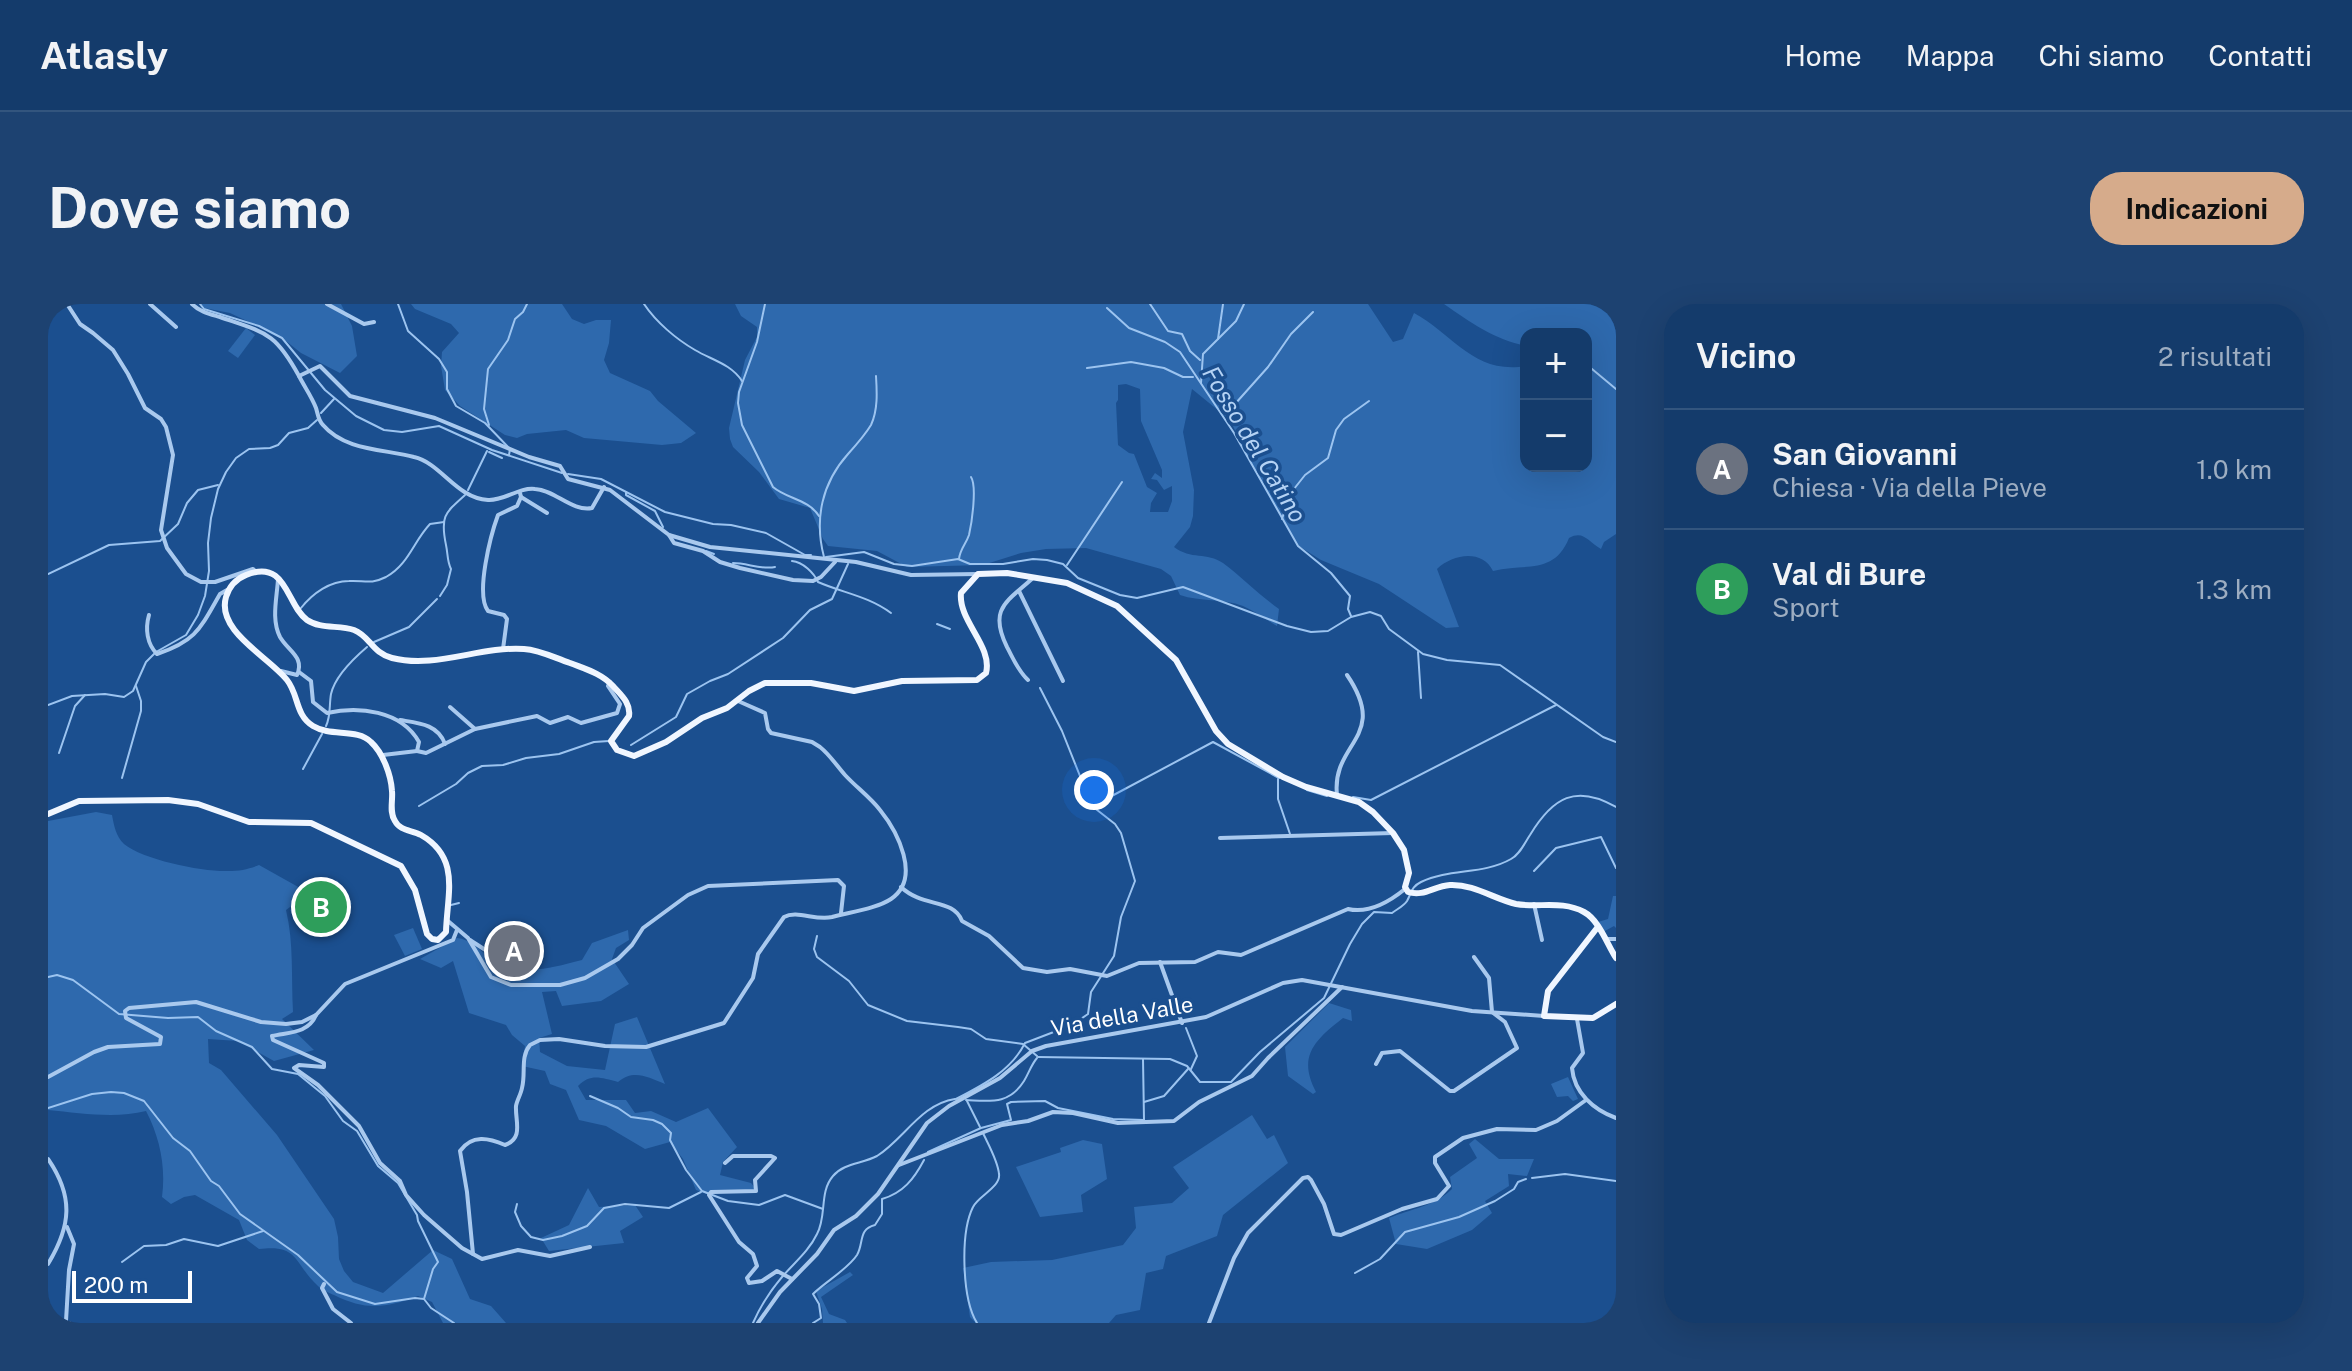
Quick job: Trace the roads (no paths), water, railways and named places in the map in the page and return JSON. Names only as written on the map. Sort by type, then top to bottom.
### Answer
[{"type":"main road","points":[[48,814],[79,801],[168,800],[198,804],[249,822],[311,823],[401,866],[415,890],[429,937],[442,939],[446,932],[450,877],[447,860],[423,836],[400,827],[394,820],[390,777],[380,755],[367,739],[355,734],[329,733],[305,720],[290,684],[231,627],[224,603],[229,588],[245,575],[272,575],[288,589],[306,619],[316,624],[355,630],[377,652],[391,658],[417,662],[503,649],[533,650],[594,672],[610,682],[627,702],[630,712],[614,734],[611,744],[630,756],[666,742],[758,686],[774,682],[811,683],[854,691],[902,681],[977,680],[986,673],[987,662],[964,613],[960,596],[964,586],[978,574],[1034,576],[1076,586],[1117,606],[1176,660],[1216,731],[1228,744],[1283,777],[1366,807],[1393,833],[1406,857],[1409,892],[1422,894],[1453,885],[1492,894],[1515,904],[1560,905],[1581,910],[1591,917],[1616,958]]},
{"type":"main road","points":[[1599,934],[1548,991],[1544,1016],[1595,1018],[1616,1004]]},
{"type":"street","points":[[67,304],[80,324],[113,350],[145,408],[161,419],[166,427],[173,455],[161,530],[167,548],[186,574],[201,582],[226,580],[253,569],[256,573]]},
{"type":"street","points":[[150,304],[176,327]]},
{"type":"street","points":[[192,304],[204,312],[270,336],[283,349],[315,404],[323,425],[345,439],[370,449],[415,457],[459,489],[484,500],[538,489],[576,507],[590,509],[604,487]]},
{"type":"street","points":[[327,304],[364,324],[374,322]]},
{"type":"street","points":[[299,376],[313,367],[323,368],[350,396],[435,418],[564,473],[570,480],[604,487],[669,535],[710,547],[856,562],[911,575],[978,574]]},
{"type":"street","points":[[503,649],[507,619],[504,615],[488,611],[483,604],[486,557],[498,515],[517,506],[520,495]]},
{"type":"street","points":[[520,495],[547,513]]},
{"type":"street","points":[[669,535],[674,543],[703,551],[720,562],[793,580],[813,581],[821,577],[835,561]]},
{"type":"street","points":[[1028,680],[1020,671],[998,626],[1002,609],[1034,576]]},
{"type":"street","points":[[278,579],[276,626],[283,641],[298,658],[299,672],[311,681],[313,702],[329,713],[343,709],[362,710],[429,726],[443,737],[445,745]]},
{"type":"street","points":[[149,615],[146,631],[153,650],[157,654],[162,653],[184,645],[193,637],[220,594],[229,588]]},
{"type":"street","points":[[1019,591],[1063,681]]},
{"type":"street","points":[[279,671],[294,675],[299,672]]},
{"type":"street","points":[[1337,795],[1335,778],[1339,765],[1349,755],[1361,733],[1364,710],[1359,693],[1347,675]]},
{"type":"street","points":[[380,755],[426,753],[475,729],[537,716],[550,723],[568,717],[581,723],[612,716],[617,713],[620,704],[608,686],[610,682]]},
{"type":"street","points":[[473,1254],[460,1151],[465,1145],[484,1138],[505,1145],[514,1139],[518,1129],[516,1105],[528,1047],[540,1040],[559,1039],[605,1046],[646,1047],[724,1023],[753,978],[758,954],[784,917],[790,914],[819,919],[891,899],[906,878],[900,845],[880,810],[820,747],[812,742],[771,733],[765,713],[736,700]]},
{"type":"street","points":[[450,707],[475,729]]},
{"type":"street","points":[[397,720],[417,739],[417,751]]},
{"type":"street","points":[[1220,838],[1393,833]]},
{"type":"street","points":[[468,938],[491,977],[511,985],[560,985],[585,978],[618,959],[643,928],[688,895],[708,886],[838,880],[844,886],[841,914]]},
{"type":"street","points":[[901,887],[922,901],[953,907],[962,921],[989,936],[1023,968],[1047,972],[1070,969],[1107,976],[1139,963],[1195,962],[1218,952],[1241,955],[1348,909],[1356,911],[1384,904],[1409,892]]},
{"type":"street","points":[[1534,904],[1542,940]]},
{"type":"street","points":[[446,919],[493,956],[518,962],[533,956]]},
{"type":"street","points":[[457,930],[453,940],[345,984],[312,1023],[287,1034],[275,1034],[273,1040],[324,1063],[320,1069],[299,1065],[294,1068],[318,1085],[359,1126],[380,1163],[400,1181],[406,1195],[462,1248],[482,1259],[518,1250],[550,1256],[590,1247]]},
{"type":"street","points":[[1599,934],[1616,939]]},
{"type":"street","points":[[1376,1064],[1382,1053],[1400,1051],[1454,1091],[1517,1048],[1505,1022],[1492,1012],[1489,978],[1474,957]]},
{"type":"street","points":[[1160,962],[1182,1023]]},
{"type":"street","name":"Via della Valle","points":[[758,1323],[791,1278],[817,1254],[834,1230],[856,1216],[878,1194],[915,1137],[933,1117],[1000,1078],[1035,1049],[1213,1015],[1289,981],[1326,982],[1472,1011],[1544,1016]]},
{"type":"street","points":[[897,1166],[1002,1125],[1028,1121],[1053,1112],[1118,1123],[1174,1121],[1199,1102],[1259,1070],[1343,985]]},
{"type":"street","points":[[48,1077],[94,1052],[119,1045],[160,1044],[161,1037],[126,1018],[125,1011],[129,1008],[196,1002],[261,1022],[286,1024],[302,1022],[316,1015]]},
{"type":"street","points":[[1577,1019],[1583,1054],[1571,1072],[1586,1100],[1597,1111],[1616,1118]]},
{"type":"street","points":[[1209,1323],[1234,1258],[1248,1233],[1305,1177],[1309,1177],[1318,1192],[1334,1234],[1341,1235],[1402,1209],[1437,1199],[1449,1186],[1435,1163],[1435,1157],[1459,1140],[1497,1129],[1536,1130],[1563,1117],[1586,1100]]},
{"type":"street","points":[[725,1163],[733,1156],[775,1158],[774,1163],[765,1167],[755,1180],[756,1191],[711,1192],[709,1195],[739,1242],[753,1254],[757,1266],[747,1280],[749,1283],[775,1272],[791,1278]]},
{"type":"street","points":[[48,1159],[56,1170],[65,1197],[67,1227],[74,1244],[69,1270],[67,1322],[59,1323]]},
{"type":"street","points":[[48,1264],[67,1227]]},
{"type":"street","points":[[324,1284],[322,1288],[330,1305],[351,1323]]},
{"type":"waterway","points":[[200,304],[204,309],[259,326],[282,338],[325,390],[356,416],[384,430],[402,432],[439,426],[492,450],[562,473]]},
{"type":"waterway","points":[[398,304],[408,331],[439,359],[447,372],[447,389],[456,406],[485,423],[510,449],[509,455]]},
{"type":"waterway","points":[[489,425],[484,409],[488,369],[508,340],[515,319],[527,304]]},
{"type":"waterway","points":[[644,304],[674,335],[727,366],[742,381]]},
{"type":"waterway","points":[[765,304],[757,342],[739,392],[742,425],[773,487],[809,506],[819,516]]},
{"type":"waterway","points":[[1150,304],[1168,331],[1182,334],[1190,351],[1200,360]]},
{"type":"waterway","points":[[1218,339],[1223,304]]},
{"type":"waterway","points":[[1201,383],[1203,354],[1236,321],[1244,304]]},
{"type":"waterway","name":"Fosso del Catino","points":[[1107,308],[1129,328],[1165,342],[1180,352],[1234,433],[1298,546],[1331,573],[1350,596],[1348,609],[1351,616]]},
{"type":"waterway","points":[[1227,422],[1235,404],[1268,367],[1291,334],[1313,312]]},
{"type":"waterway","points":[[1087,368],[1131,362],[1193,377]]},
{"type":"waterway","points":[[1592,369],[1616,389]]},
{"type":"waterway","points":[[824,557],[820,529],[822,502],[839,465],[871,425],[876,407],[876,376]]},
{"type":"waterway","points":[[321,413],[334,399]]},
{"type":"waterway","points":[[1282,519],[1290,494],[1305,475],[1328,458],[1336,430],[1344,419],[1369,401]]},
{"type":"waterway","points":[[48,705],[72,696],[105,694],[124,697],[133,691],[146,662],[156,652],[186,635],[205,596],[211,518],[226,472],[236,458],[249,449],[278,445],[289,433],[308,428],[317,420]]},
{"type":"waterway","points":[[468,490],[487,451]]},
{"type":"waterway","points":[[489,452],[502,458]]},
{"type":"waterway","points":[[568,474],[601,479],[665,512],[766,533],[805,555],[811,555]]},
{"type":"waterway","points":[[959,559],[971,522],[974,496],[971,477]]},
{"type":"waterway","points":[[1067,565],[1122,482]]},
{"type":"waterway","points":[[48,574],[109,545],[160,541],[178,524],[187,503],[198,490],[218,485]]},
{"type":"waterway","points":[[626,492],[626,495],[655,511],[663,527]]},
{"type":"waterway","points":[[440,596],[451,569],[444,521],[465,495]]},
{"type":"waterway","points":[[301,608],[316,593],[335,583],[371,582],[386,577],[406,559],[430,524],[444,522]]},
{"type":"waterway","points":[[706,551],[714,554]]},
{"type":"waterway","points":[[826,557],[864,552],[894,564],[912,566],[958,559],[970,564],[1047,560],[1063,564],[1078,578],[1120,595],[1137,598],[1183,587],[1311,632],[1328,631],[1351,617],[1370,612],[1381,616],[1389,629],[1423,654],[1447,660],[1500,665],[1603,737],[1616,742]]},
{"type":"waterway","points":[[792,561],[808,568],[818,582],[891,613]]},
{"type":"waterway","points":[[733,563],[775,567]]},
{"type":"waterway","points":[[631,745],[676,717],[687,694],[728,674],[783,638],[810,610],[832,599],[848,564]]},
{"type":"waterway","points":[[374,642],[409,627],[437,599]]},
{"type":"waterway","points":[[937,624],[950,629]]},
{"type":"waterway","points":[[326,726],[336,681],[367,647]]},
{"type":"waterway","points":[[1418,652],[1421,698]]},
{"type":"waterway","points":[[122,778],[141,711],[136,686]]},
{"type":"waterway","points":[[956,1099],[1004,1069],[1025,1043],[1072,1025],[1088,1014],[1091,992],[1114,956],[1121,917],[1135,881],[1121,833],[1115,824],[1092,806],[1062,731],[1040,688]]},
{"type":"waterway","points":[[59,753],[75,706],[85,695]]},
{"type":"waterway","points":[[1353,797],[1371,800],[1556,705]]},
{"type":"waterway","points":[[303,769],[322,734]]},
{"type":"waterway","points":[[419,806],[482,766],[559,754],[594,742],[609,741]]},
{"type":"waterway","points":[[1108,798],[1213,742],[1279,778]]},
{"type":"waterway","points":[[1278,779],[1278,799],[1290,834]]},
{"type":"waterway","points":[[1307,790],[1327,796]]},
{"type":"waterway","points":[[1038,1057],[1170,1059],[1187,1066],[1200,1082],[1231,1082],[1260,1052],[1324,998],[1350,944],[1374,912],[1392,913],[1406,903],[1412,890],[1421,882],[1511,859],[1548,811],[1567,798],[1589,796],[1616,807]]},
{"type":"waterway","points":[[1534,871],[1556,848],[1601,837],[1616,868]]},
{"type":"waterway","points":[[451,905],[459,903]]},
{"type":"waterway","points":[[817,936],[814,949],[817,957],[849,981],[868,1005],[907,1021],[971,1029],[986,1039],[1023,1044],[1037,1056]]},
{"type":"waterway","points":[[48,977],[57,975],[73,980],[119,1014],[198,1017],[216,1031],[252,1047],[272,1069],[298,1074],[325,1096],[343,1121],[357,1131],[378,1166],[398,1183],[417,1215],[438,1262],[424,1299]]},
{"type":"waterway","points":[[1186,1028],[1197,1056],[1191,1069]]},
{"type":"waterway","points":[[966,1100],[998,1100],[1012,1094],[1024,1081],[1037,1058]]},
{"type":"waterway","points":[[928,1152],[981,1128],[1011,1120],[1007,1104],[1011,1102],[1045,1101],[1058,1108],[1113,1119],[1144,1120],[1143,1059]]},
{"type":"waterway","points":[[1144,1102],[1164,1096],[1188,1069]]},
{"type":"waterway","points":[[48,1108],[92,1094],[111,1092],[124,1093],[144,1101],[173,1138],[190,1151],[240,1214],[298,1255],[337,1292],[375,1304],[424,1299],[431,1308],[454,1323]]},
{"type":"waterway","points":[[590,1096],[631,1117],[662,1124],[671,1133],[670,1140],[686,1170],[702,1191],[728,1201],[759,1205],[785,1195],[823,1209]]},
{"type":"waterway","points":[[753,1323],[774,1287],[814,1240],[820,1227],[826,1189],[833,1176],[842,1169],[877,1156],[922,1115],[943,1102],[955,1099]]},
{"type":"waterway","points":[[967,1101],[980,1127]]},
{"type":"waterway","points":[[977,1323],[966,1283],[966,1233],[973,1207],[999,1179],[995,1158],[983,1133]]},
{"type":"waterway","points":[[813,1323],[821,1318],[819,1304],[813,1294],[853,1260],[864,1233],[875,1225],[882,1214],[882,1199],[907,1184],[924,1160]]},
{"type":"waterway","points":[[1532,1178],[1565,1174],[1616,1181]]},
{"type":"waterway","points":[[1355,1273],[1380,1259],[1405,1232],[1459,1217],[1495,1201],[1526,1179]]},
{"type":"waterway","points":[[517,1204],[515,1212],[521,1226],[531,1237],[543,1240],[587,1226],[604,1208],[625,1204],[669,1208],[701,1192]]},
{"type":"waterway","points":[[122,1262],[144,1246],[166,1245],[184,1239],[218,1246],[263,1231]]},
{"type":"place","name":"Val di Bure","points":[[321,907]]},
{"type":"place","name":"San Giovanni","points":[[514,951]]}]
